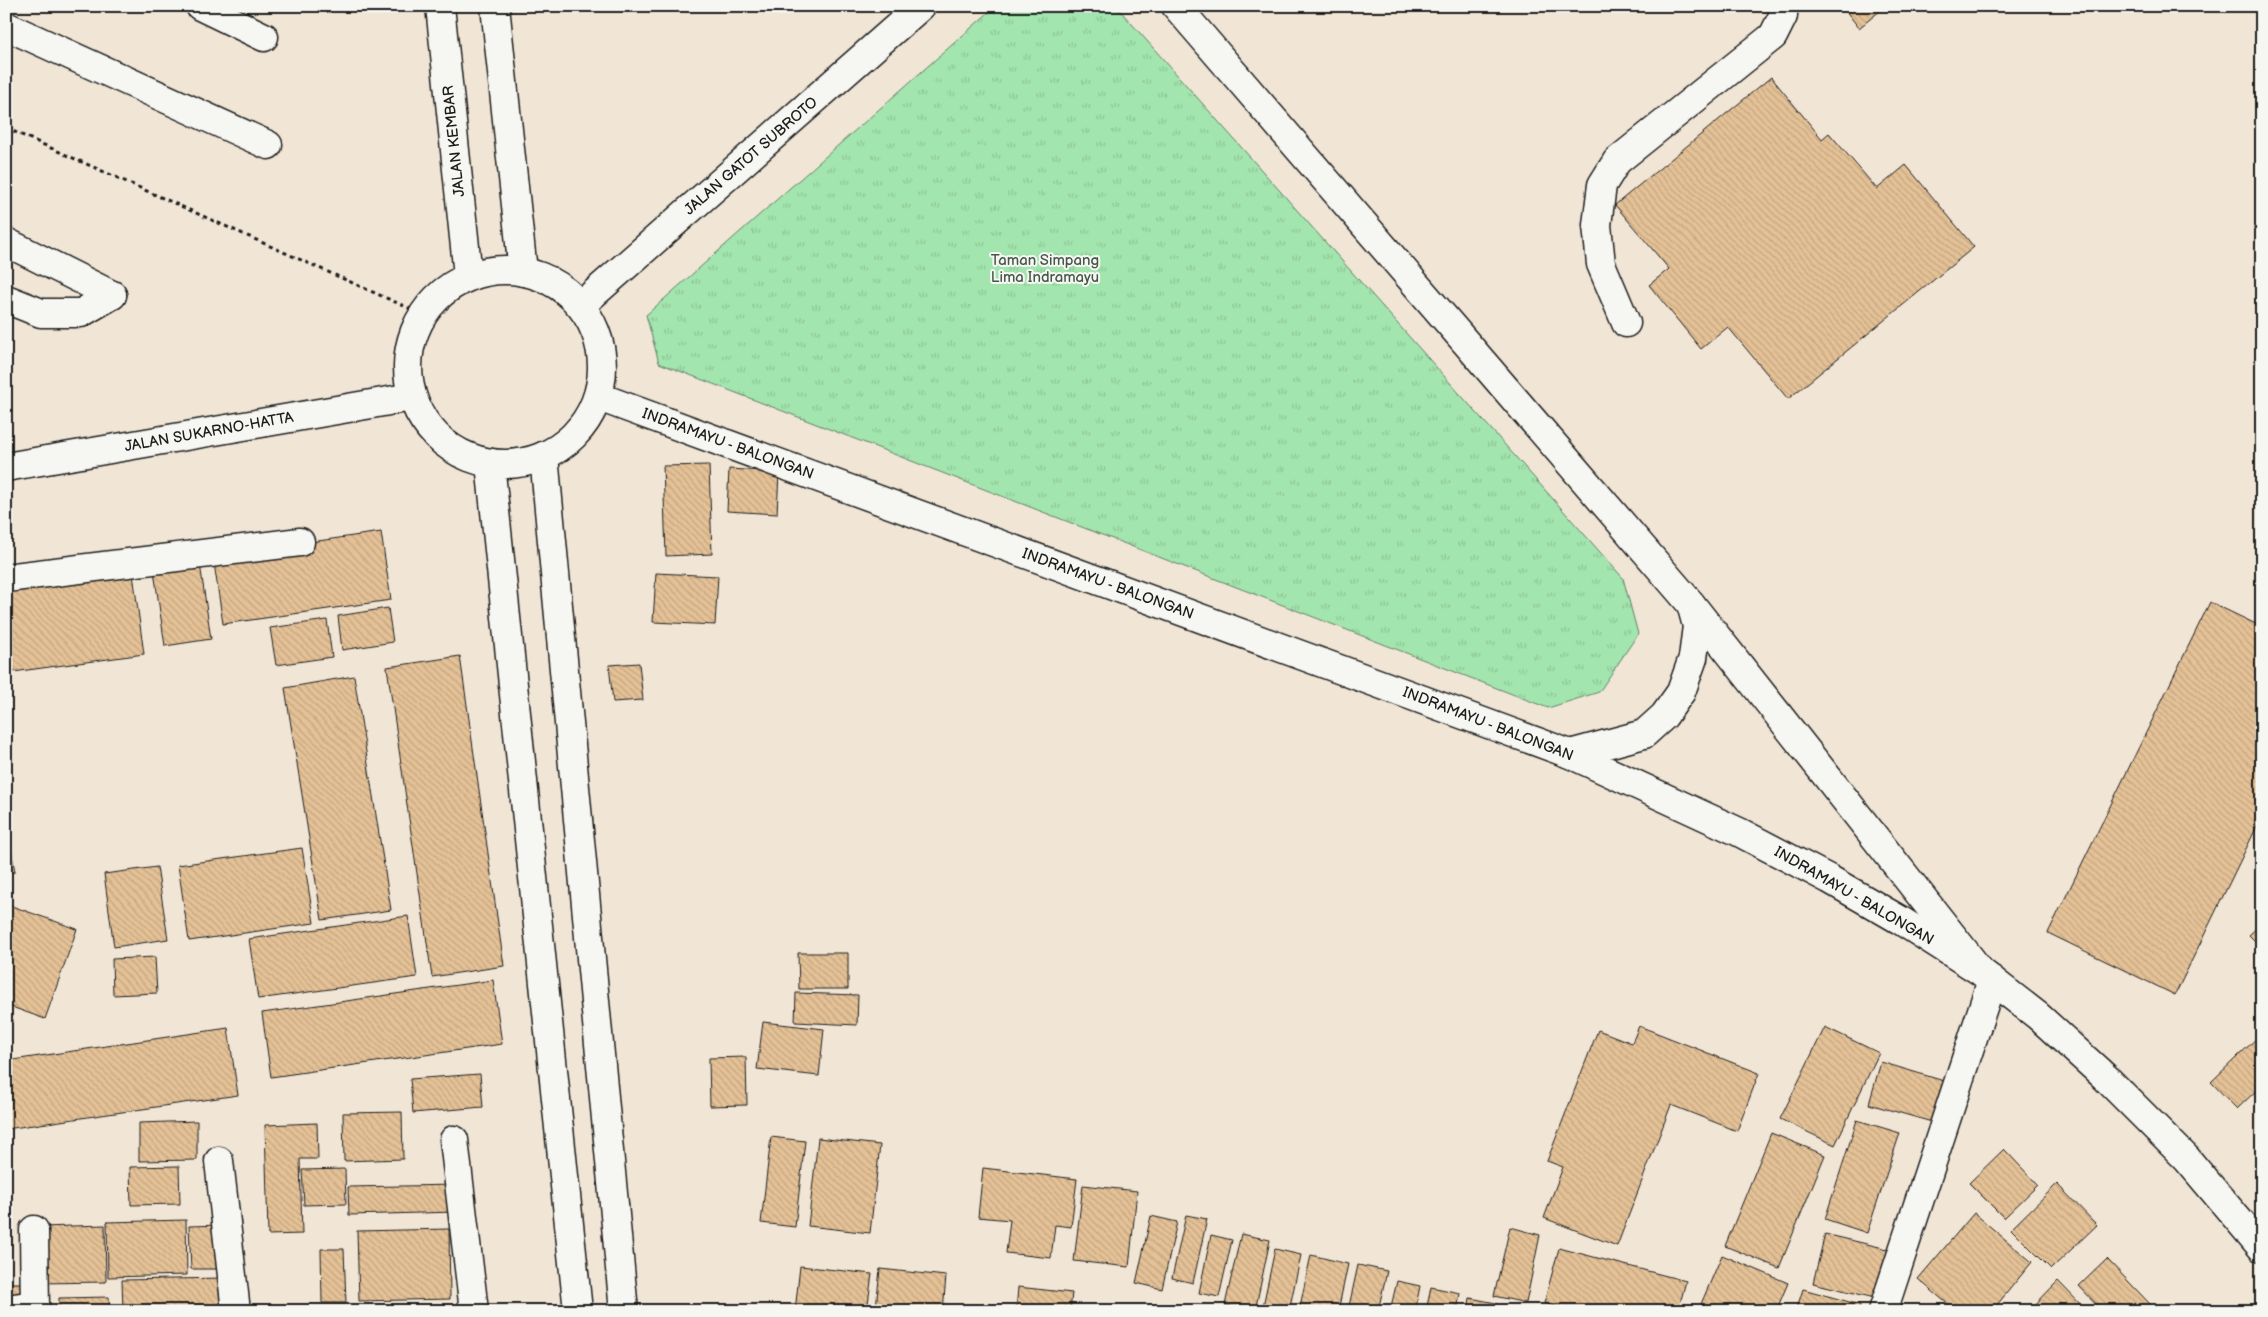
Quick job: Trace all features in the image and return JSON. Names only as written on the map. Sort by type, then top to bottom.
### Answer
[{"type":"main road","points":[[200,6],[264,37]]},
{"type":"main road","name":"JALAN KEMBAR","points":[[440,6],[468,276]]},
{"type":"main road","points":[[494,6],[523,272]]},
{"type":"main road","name":"JALAN GATOT SUBROTO","points":[[581,305],[921,6]]},
{"type":"main road","points":[[1176,6],[1691,604],[1986,975],[1886,1309]]},
{"type":"main road","points":[[1626,323],[1601,264],[1597,225],[1602,185],[1616,161],[1773,36],[1783,16],[1783,6]]},
{"type":"main road","points":[[6,26],[268,145]]},
{"type":"main road","points":[[6,242],[112,295],[81,313],[41,313],[6,299]]},
{"type":"main road","points":[[497,269],[523,272],[556,284],[581,305],[597,333],[603,365],[599,397],[590,416],[578,432],[562,446],[544,456],[490,464],[464,456],[441,442],[423,422],[412,397],[407,376],[407,355],[412,333],[422,314],[442,291],[468,276],[497,269]]},
{"type":"main road","name":"JALAN SUKARNO-HATTA","points":[[6,467],[412,397]]},
{"type":"main road","name":"INDRAMAYU - BALONGAN","points":[[599,397],[1570,754],[1739,832],[1829,879],[1986,975],[2038,1016],[2105,1077],[2187,1159],[2262,1248]]},
{"type":"main road","points":[[544,456],[624,1311]]},
{"type":"main road","points":[[490,464],[578,1311]]},
{"type":"main road","points":[[6,578],[300,542]]},
{"type":"main road","points":[[1570,754],[1644,734],[1664,716],[1681,692],[1693,658],[1697,626],[1691,604]]},
{"type":"main road","points":[[454,1140],[474,1311]]},
{"type":"main road","points":[[219,1161],[236,1311]]},
{"type":"main road","points":[[6,1309],[35,1308],[34,1230]]},
{"type":"path","points":[[6,128],[422,314]]},
{"type":"green space","name":"Taman Simpang Lima Indramayu","points":[[996,6],[1116,6],[1623,578],[1638,634],[1599,692],[1548,708],[659,363],[646,315]]},
{"type":"building","points":[[1842,6],[1886,6],[1859,28]]},
{"type":"building","points":[[1771,77],[1822,139],[1829,133],[1877,189],[1906,165],[1974,247],[1788,399],[1728,327],[1701,349],[1649,285],[1669,269],[1615,205]]},
{"type":"building","points":[[709,465],[712,554],[666,556],[663,466]]},
{"type":"building","points":[[729,469],[779,472],[777,514],[727,511]]},
{"type":"building","points":[[381,532],[391,600],[223,624],[213,556]]},
{"type":"building","points":[[199,557],[211,639],[165,646],[153,564]]},
{"type":"building","points":[[656,573],[718,576],[715,625],[653,622]]},
{"type":"building","points":[[133,574],[144,654],[6,673],[6,592]]},
{"type":"building","points":[[2210,602],[2262,627],[2262,816],[2175,995],[2048,933]]},
{"type":"building","points":[[388,608],[393,642],[342,650],[338,616]]},
{"type":"building","points":[[327,620],[332,657],[276,665],[270,628]]},
{"type":"building","points":[[460,656],[504,966],[432,977],[387,667]]},
{"type":"building","points":[[639,663],[643,700],[613,702],[609,665]]},
{"type":"building","points":[[354,676],[391,910],[322,920],[285,688]]},
{"type":"building","points":[[6,818],[15,872],[6,873]]},
{"type":"building","points":[[302,848],[314,923],[189,941],[178,865]]},
{"type":"building","points":[[157,867],[168,939],[114,947],[104,874]]},
{"type":"building","points":[[6,904],[77,929],[45,1019],[6,1005]]},
{"type":"building","points":[[408,916],[417,977],[258,999],[249,939]]},
{"type":"building","points":[[2262,923],[2262,948],[2249,935]]},
{"type":"building","points":[[798,953],[848,953],[848,989],[799,989]]},
{"type":"building","points":[[155,957],[157,993],[113,995],[112,959]]},
{"type":"building","points":[[493,980],[502,1044],[271,1077],[262,1013]]},
{"type":"building","points":[[796,993],[858,995],[857,1025],[795,1022]]},
{"type":"building","points":[[763,1022],[824,1029],[819,1076],[757,1069]]},
{"type":"building","points":[[1639,1026],[1759,1073],[1737,1131],[1671,1105],[1617,1246],[1544,1218],[1563,1167],[1547,1161],[1598,1030],[1632,1043]]},
{"type":"building","points":[[1825,1027],[1879,1053],[1835,1145],[1780,1119]]},
{"type":"building","points":[[228,1028],[238,1095],[6,1129],[6,1061]]},
{"type":"building","points":[[2261,1034],[2262,1085],[2237,1109],[2211,1082]]},
{"type":"building","points":[[746,1057],[747,1105],[710,1106],[709,1058]]},
{"type":"building","points":[[1881,1062],[1944,1081],[1932,1122],[1869,1104]]},
{"type":"building","points":[[480,1074],[483,1107],[413,1113],[410,1079]]},
{"type":"building","points":[[402,1112],[403,1159],[344,1161],[343,1113]]},
{"type":"building","points":[[1857,1120],[1900,1133],[1867,1233],[1825,1219]]},
{"type":"building","points":[[197,1121],[197,1160],[139,1161],[139,1123]]},
{"type":"building","points":[[317,1123],[318,1159],[300,1159],[302,1234],[268,1235],[265,1125]]},
{"type":"building","points":[[1771,1133],[1825,1155],[1779,1268],[1725,1246]]},
{"type":"building","points":[[771,1137],[805,1141],[795,1227],[761,1223]]},
{"type":"building","points":[[818,1138],[880,1145],[870,1233],[808,1226]]},
{"type":"building","points":[[2004,1149],[2038,1185],[2004,1218],[1969,1183]]},
{"type":"building","points":[[179,1166],[180,1204],[131,1205],[130,1167]]},
{"type":"building","points":[[983,1168],[1077,1179],[1071,1227],[1055,1225],[1051,1258],[1006,1253],[1010,1220],[978,1217]]},
{"type":"building","points":[[345,1169],[346,1204],[304,1205],[302,1170]]},
{"type":"building","points":[[2057,1184],[2097,1225],[2051,1269],[2011,1229]]},
{"type":"building","points":[[456,1185],[457,1212],[349,1215],[348,1187]]},
{"type":"building","points":[[1083,1185],[1137,1191],[1129,1267],[1074,1261]]},
{"type":"building","points":[[1974,1213],[2032,1262],[1992,1311],[1956,1311],[1918,1279]]},
{"type":"building","points":[[1186,1215],[1207,1219],[1193,1283],[1172,1278]]},
{"type":"building","points":[[1151,1216],[1177,1222],[1162,1289],[1136,1283]]},
{"type":"building","points":[[186,1220],[187,1275],[108,1277],[107,1222]]},
{"type":"building","points":[[105,1225],[106,1282],[41,1283],[40,1227]]},
{"type":"building","points":[[223,1225],[225,1269],[191,1269],[189,1226]]},
{"type":"building","points":[[1510,1227],[1540,1235],[1526,1303],[1494,1296]]},
{"type":"building","points":[[449,1229],[450,1299],[359,1301],[357,1231]]},
{"type":"building","points":[[1241,1234],[1270,1240],[1255,1311],[1225,1305]]},
{"type":"building","points":[[1825,1234],[1896,1251],[1883,1300],[1813,1283]]},
{"type":"building","points":[[1211,1235],[1232,1240],[1219,1297],[1199,1293]]},
{"type":"building","points":[[1559,1248],[1686,1281],[1678,1311],[1572,1311],[1544,1303]]},
{"type":"building","points":[[321,1249],[344,1249],[346,1303],[322,1303]]},
{"type":"building","points":[[1275,1249],[1301,1255],[1289,1311],[1262,1311]]},
{"type":"building","points":[[1311,1255],[1348,1264],[1338,1311],[1299,1311]]},
{"type":"building","points":[[1722,1255],[1788,1283],[1776,1311],[1698,1311]]},
{"type":"building","points":[[2107,1259],[2150,1304],[2144,1311],[2103,1311],[2079,1286]]},
{"type":"building","points":[[1358,1265],[1387,1271],[1378,1311],[1348,1311]]},
{"type":"building","points":[[800,1266],[872,1274],[867,1311],[795,1311]]},
{"type":"building","points":[[880,1269],[946,1276],[943,1311],[900,1311],[876,1308]]},
{"type":"building","points":[[223,1278],[224,1311],[123,1311],[122,1280]]},
{"type":"building","points":[[1397,1281],[1420,1286],[1415,1311],[1390,1311]]},
{"type":"building","points":[[2058,1281],[2085,1309],[2083,1311],[2029,1311]]},
{"type":"building","points":[[6,1283],[27,1283],[28,1301],[6,1302]]},
{"type":"building","points":[[1018,1287],[1072,1293],[1070,1311],[1016,1311]]},
{"type":"building","points":[[1431,1287],[1460,1293],[1457,1311],[1426,1311]]},
{"type":"building","points":[[1803,1289],[1860,1305],[1859,1311],[1796,1311]]},
{"type":"building","points":[[109,1297],[110,1311],[59,1311],[59,1298]]},
{"type":"building","points":[[1470,1298],[1496,1303],[1495,1311],[1468,1311]]}]
